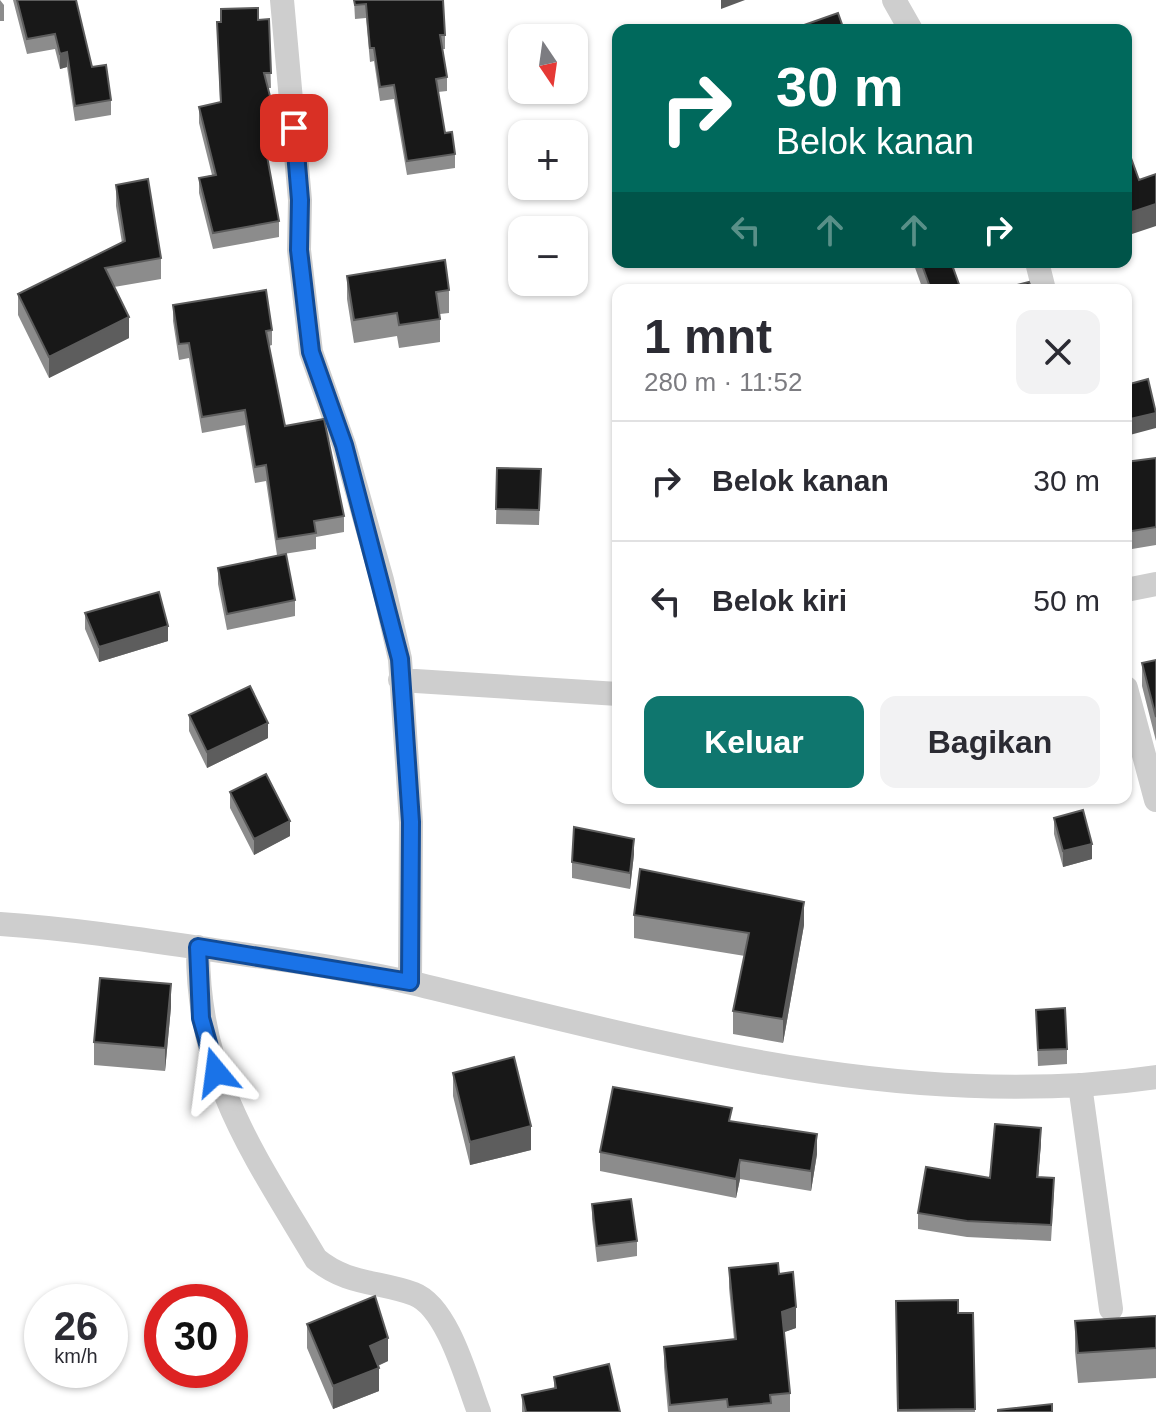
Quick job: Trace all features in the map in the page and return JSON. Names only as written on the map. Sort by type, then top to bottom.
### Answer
[{"type":"street","points":[[282,0],[300,200],[299,250],[311,352],[344,445],[382,580],[400,659],[411,822],[410,982]]},
{"type":"street","points":[[894,0],[908,24]]},
{"type":"street","points":[[1132,589],[1156,584]]},
{"type":"street","points":[[400,680],[612,694]]},
{"type":"street","points":[[1132,710],[1156,800]]},
{"type":"street","points":[[0,924],[198,947],[410,982],[510,1009],[813,1072],[1006,1089],[1156,1077]]},
{"type":"street","points":[[198,947],[201,1018],[223,1095],[316,1259],[331,1272],[352,1281],[417,1295],[438,1314],[479,1412]]},
{"type":"street","points":[[1080,1085],[1111,1309]]},
{"type":"building","points":[[17,0],[76,0],[92,67],[106,65],[111,100],[75,106],[67,52],[60,54],[55,34],[27,39]]},
{"type":"building","points":[[354,0],[443,0],[445,35],[440,35],[447,77],[436,79],[445,133],[452,132],[455,154],[407,161],[394,85],[380,87],[374,48],[370,48],[366,4],[355,5]]},
{"type":"building","points":[[258,8],[258,20],[269,19],[271,73],[264,73],[279,131],[264,140],[279,221],[213,233],[199,178],[216,175],[199,107],[221,102],[217,22],[221,22],[221,9]]},
{"type":"building","points":[[838,13],[842,24],[807,24]]},
{"type":"building","points":[[1132,161],[1139,180],[1156,174],[1156,204],[1132,212]]},
{"type":"building","points":[[148,179],[161,258],[105,268],[129,317],[49,357],[18,294],[125,241],[116,185]]},
{"type":"building","points":[[445,260],[449,290],[436,292],[440,319],[399,325],[397,313],[354,320],[347,276]]},
{"type":"building","points":[[923,268],[953,268],[959,284],[929,284]]},
{"type":"building","points":[[266,290],[272,330],[266,331],[285,426],[324,419],[344,516],[314,521],[316,533],[277,539],[266,465],[255,467],[245,410],[202,417],[189,343],[179,344],[173,305]]},
{"type":"building","points":[[1148,379],[1156,413],[1132,419],[1132,383]]},
{"type":"building","points":[[1156,458],[1156,527],[1132,531],[1132,461]]},
{"type":"building","points":[[497,468],[541,469],[539,510],[496,509]]},
{"type":"building","points":[[286,554],[295,600],[227,614],[218,568]]},
{"type":"building","points":[[159,592],[168,626],[99,647],[85,613]]},
{"type":"building","points":[[1156,660],[1156,717],[1142,663]]},
{"type":"building","points":[[250,686],[268,723],[207,752],[189,715]]},
{"type":"building","points":[[266,774],[290,821],[254,839],[230,792]]},
{"type":"building","points":[[1083,810],[1092,844],[1063,851],[1054,818]]},
{"type":"building","points":[[574,827],[634,839],[630,873],[572,862]]},
{"type":"building","points":[[640,869],[804,902],[783,1019],[733,1011],[749,933],[634,915]]},
{"type":"building","points":[[100,978],[171,984],[165,1048],[94,1042]]},
{"type":"building","points":[[1065,1008],[1067,1049],[1038,1050],[1036,1010]]},
{"type":"building","points":[[514,1057],[531,1126],[470,1142],[453,1073]]},
{"type":"building","points":[[613,1087],[732,1108],[729,1121],[817,1134],[811,1171],[740,1160],[736,1179],[600,1152]]},
{"type":"building","points":[[995,1124],[1041,1128],[1037,1177],[1054,1178],[1051,1225],[967,1221],[918,1213],[926,1167],[990,1178]]},
{"type":"building","points":[[631,1199],[637,1241],[597,1246],[592,1204]]},
{"type":"building","points":[[778,1263],[779,1274],[793,1272],[796,1307],[782,1312],[790,1393],[770,1395],[771,1403],[728,1407],[727,1399],[670,1405],[664,1347],[736,1339],[729,1268]]},
{"type":"building","points":[[375,1296],[388,1338],[370,1346],[379,1368],[333,1386],[307,1324]]},
{"type":"building","points":[[958,1300],[958,1313],[973,1313],[975,1409],[898,1410],[896,1301]]},
{"type":"building","points":[[1156,1316],[1156,1348],[1078,1353],[1075,1321]]},
{"type":"building","points":[[609,1364],[620,1412],[526,1412],[522,1395],[556,1388],[554,1377]]},
{"type":"building","points":[[1052,1404],[1052,1412],[998,1412],[998,1410]]},
{"type":"route","points":[[216,1072],[201,1018],[198,947],[410,982],[411,822],[400,659],[382,580],[344,445],[311,352],[299,250],[300,200],[294,128]]}]
